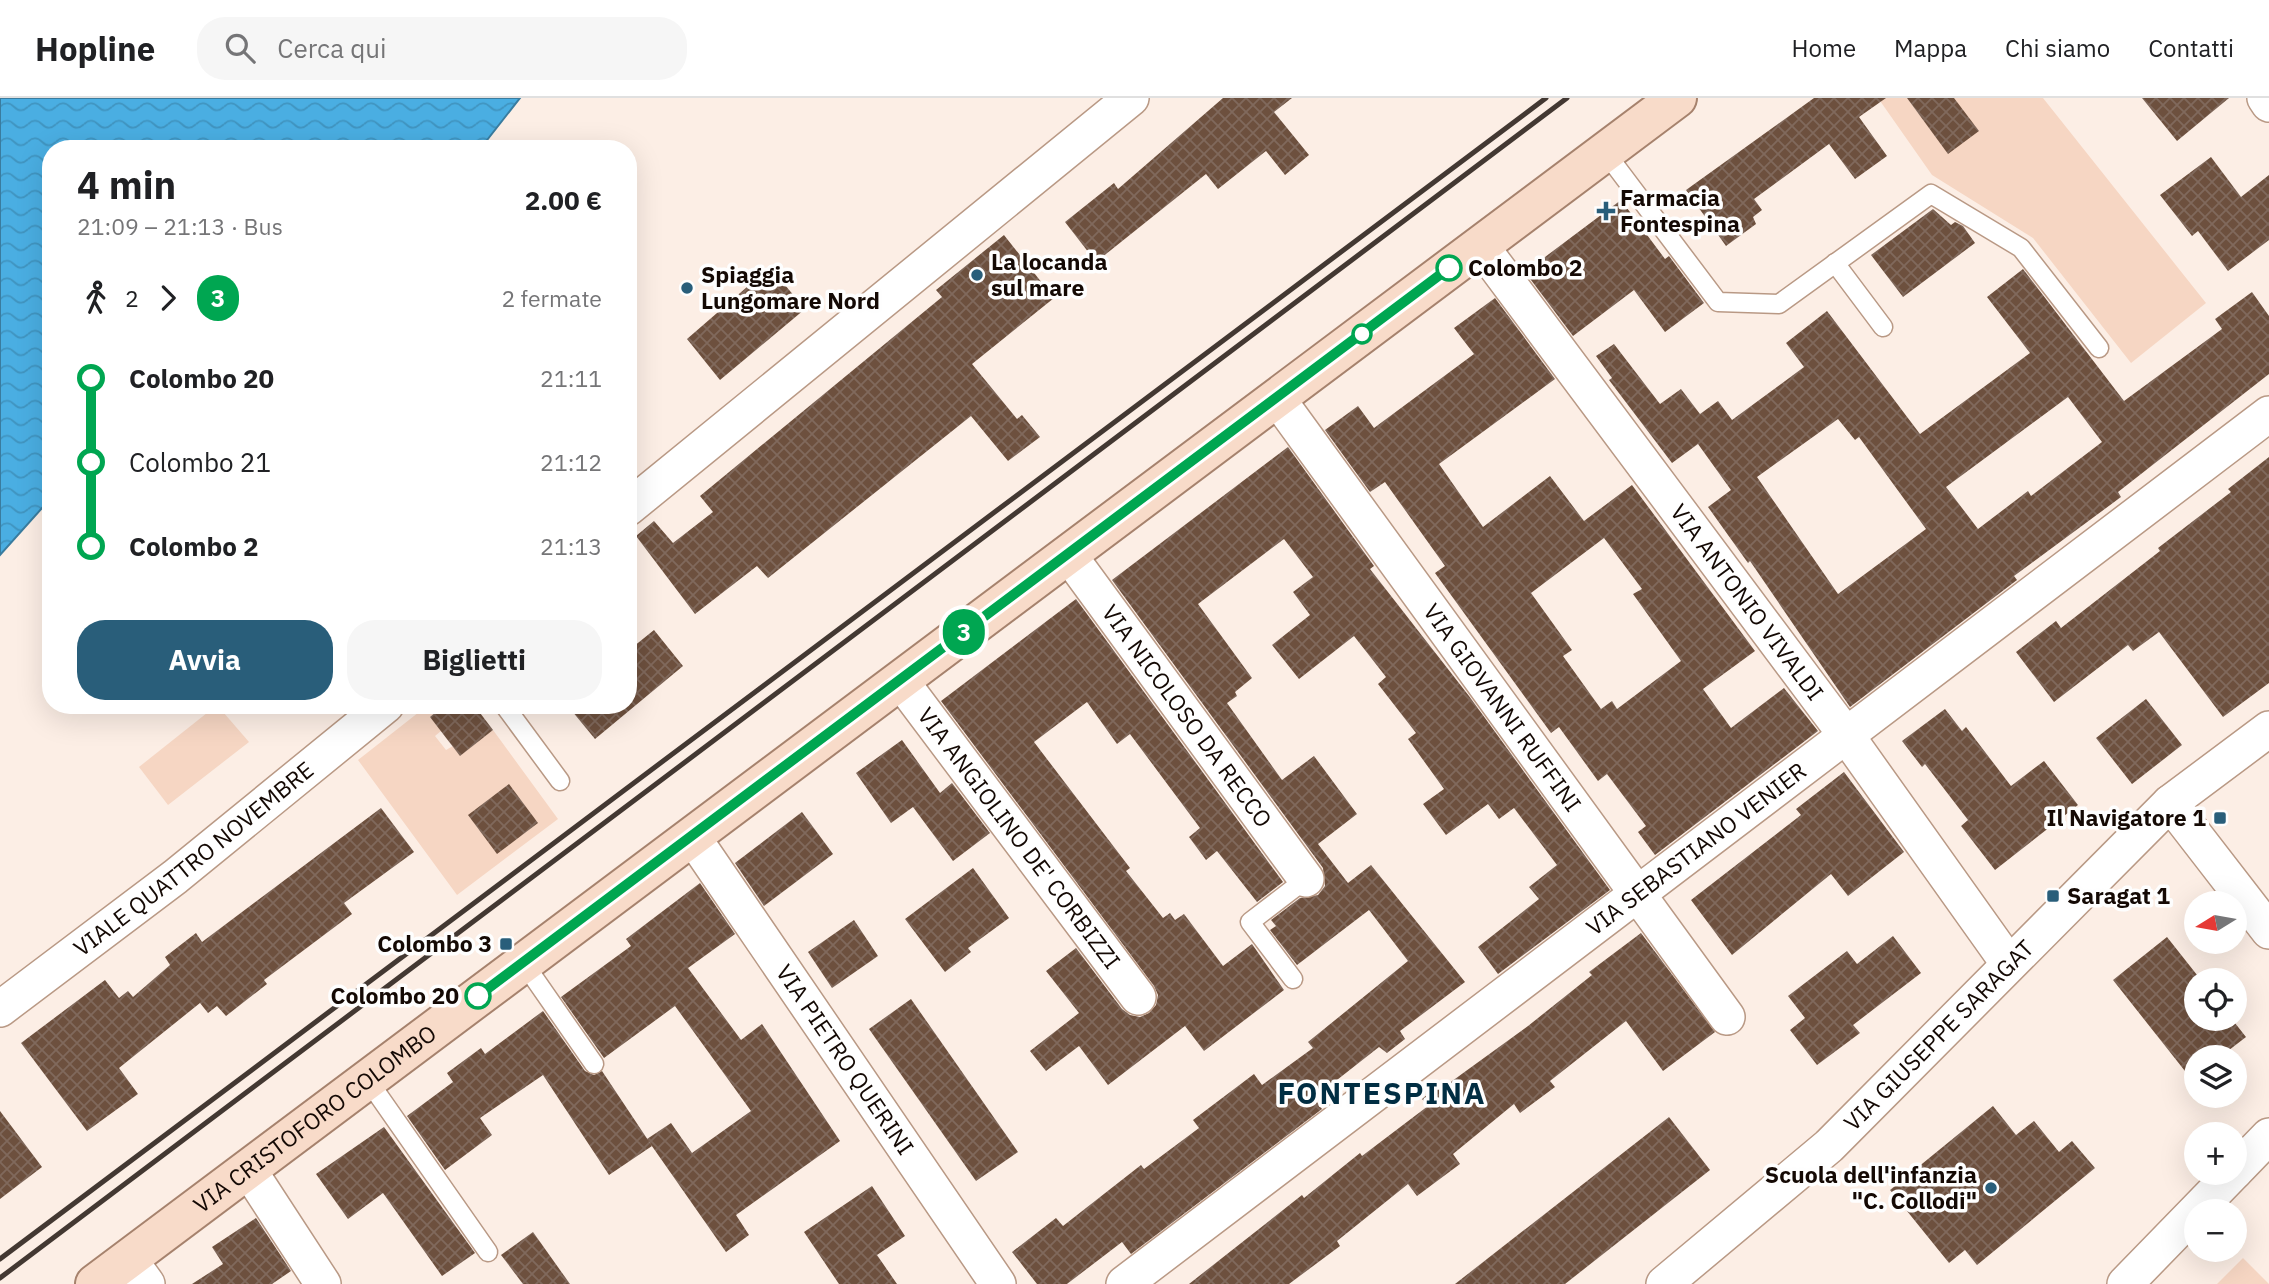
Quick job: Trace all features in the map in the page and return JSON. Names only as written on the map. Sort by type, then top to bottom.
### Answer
[{"type":"main road","name":"VIA CRISTOFORO COLOMBO","points":[[95,1284],[138,1271],[248,1170],[367,1079],[1677,98]]},
{"type":"street","points":[[637,501],[1131,98]]},
{"type":"street","points":[[2264,98],[2269,104]]},
{"type":"street","name":"VIA ANTONIO VIVALDI","points":[[1480,245],[1846,735],[2009,964]]},
{"type":"street","name":"VIA GIOVANNI RUFFINI","points":[[1277,398],[1727,1017]]},
{"type":"street","name":"VIA SEBASTIANO VENIER","points":[[1124,1284],[2269,414]]},
{"type":"street","name":"VIA NICOLOSO DA RECCO","points":[[1068,554],[1306,878]]},
{"type":"street","name":"VIA ANGIOLINO DE' CORBIZZI","points":[[900,680],[1138,997]]},
{"type":"street","name":"VIALE QUATTRO NOVEMBRE","points":[[0,1009],[175,877],[375,714]]},
{"type":"street","name":"VIA GIUSEPPE SARAGAT","points":[[1664,1284],[1829,1146],[2170,803],[2269,729]]},
{"type":"street","points":[[2170,803],[2269,930]]},
{"type":"street","name":"VIA PIETRO QUERINI","points":[[692,836],[998,1284]]},
{"type":"street","points":[[2247,1159],[2269,1136]]},
{"type":"street","points":[[248,1170],[323,1284]]},
{"type":"street","points":[[2125,1284],[2221,1185]]},
{"type":"lane","points":[[1605,152],[1718,302],[1779,304],[1931,194],[2021,248],[2099,348]]},
{"type":"lane","points":[[1835,263],[1883,327]]},
{"type":"lane","points":[[511,714],[560,781]]},
{"type":"lane","points":[[1293,979],[1250,922],[1306,878]]},
{"type":"lane","points":[[523,962],[594,1064]]},
{"type":"lane","points":[[367,1079],[488,1252]]},
{"type":"shaded area","points":[[1878,98],[1907,98],[1948,153],[1954,98],[2043,98],[2206,303],[2131,363],[2033,238],[1932,175]]},
{"type":"shaded area","points":[[206,714],[225,714],[249,742],[168,805],[139,767]]},
{"type":"shaded area","points":[[417,714],[434,714],[430,717],[441,731],[435,736],[446,750],[453,746],[460,755],[493,730],[558,819],[457,895],[358,760]]},
{"type":"shaded area","points":[[2239,1262],[2247,1262],[2269,1284],[2217,1284]]},
{"type":"water","points":[[0,98],[520,98],[487,140],[42,140],[42,508],[0,555]]},
{"type":"building","points":[[1223,98],[1292,98],[1274,112],[1309,155],[1285,175],[1266,151],[1218,189],[1206,174],[1096,262],[1065,222],[1114,183],[1118,189]]},
{"type":"building","points":[[1814,98],[1886,98],[1859,117],[1887,156],[1855,179],[1829,144],[1754,199],[1762,210],[1753,217],[1756,224],[1726,246],[1686,190]]},
{"type":"building","points":[[1907,98],[1954,98],[1979,131],[1948,154]]},
{"type":"building","points":[[2142,98],[2229,98],[2177,141]]},
{"type":"building","points":[[2211,157],[2241,197],[2269,175],[2269,240],[2228,271],[2198,231],[2192,236],[2160,195]]},
{"type":"building","points":[[1621,200],[1665,259],[1669,256],[1704,303],[1665,332],[1634,290],[1573,336],[1525,272]]},
{"type":"building","points":[[1933,209],[1951,225],[1955,222],[1963,226],[1975,243],[1903,297],[1871,255]]},
{"type":"building","points":[[1004,235],[1054,298],[972,364],[1017,419],[1022,415],[1040,437],[1008,461],[971,416],[768,578],[757,566],[695,614],[637,535],[654,521],[673,543],[713,512],[700,496],[942,297],[936,290]]},
{"type":"building","points":[[770,267],[805,309],[720,380],[687,339]]},
{"type":"building","points":[[2023,269],[2124,401],[2222,329],[2215,319],[2252,292],[2269,316],[2269,374],[2118,492],[2121,497],[2014,576],[2017,580],[1850,707],[1750,561],[1748,563],[1708,507],[1731,490],[1698,444],[1672,463],[1609,380],[1612,378],[1596,356],[1614,344],[1660,404],[1681,389],[1700,414],[1718,401],[1732,420],[1804,367],[1786,343],[1827,311],[1920,434],[2030,353],[1987,297]],"holes":[[[2068,397],[2102,442],[2031,496],[2028,491],[1978,529],[1946,487]],[[1838,419],[1855,440],[1859,437],[1926,529],[1838,594],[1757,477]]]},
{"type":"building","points":[[1495,298],[1555,379],[1439,464],[1483,527],[1550,476],[1584,521],[1632,485],[1755,651],[1703,689],[1731,728],[1784,688],[1818,731],[1655,855],[1638,832],[1646,826],[1607,774],[1598,781],[1559,727],[1551,733],[1435,573],[1445,566],[1385,482],[1370,492],[1325,430],[1358,406],[1374,428],[1474,354],[1454,328]],"holes":[[[1604,538],[1642,589],[1633,594],[1681,661],[1617,709],[1612,701],[1601,709],[1563,656],[1572,650],[1531,593]]]},
{"type":"building","points":[[1288,447],[1374,566],[1370,569],[1469,696],[1610,890],[1498,974],[1478,947],[1539,899],[1529,887],[1557,865],[1514,808],[1499,819],[1488,804],[1446,835],[1423,804],[1444,789],[1408,739],[1416,733],[1378,684],[1386,677],[1354,636],[1299,679],[1272,645],[1310,615],[1293,592],[1313,577],[1284,539],[1198,604],[1252,678],[1235,692],[1237,696],[1227,703],[1282,780],[1314,756],[1357,814],[1318,844],[1348,883],[1371,865],[1465,982],[1400,1031],[1405,1039],[1387,1053],[1379,1047],[1314,1098],[1322,1109],[1131,1254],[1122,1242],[1067,1284],[1037,1284],[1012,1252],[1056,1218],[1063,1226],[1141,1165],[1144,1169],[1199,1128],[1193,1120],[1254,1074],[1262,1085],[1313,1048],[1308,1042],[1408,961],[1369,910],[1297,965],[1270,930],[1276,926],[1271,920],[1300,898],[1318,895],[1325,886],[1323,868],[1112,580]]},
{"type":"building","points":[[2269,457],[2269,683],[2223,717],[2159,632],[2133,651],[2128,645],[2054,702],[2016,652],[2056,621],[2061,628],[2160,551],[2158,548],[2231,492],[2228,489]]},
{"type":"building","points":[[1076,599],[1283,882],[1257,902],[1217,851],[1206,860],[1189,837],[1200,828],[1130,734],[1117,744],[1087,702],[1034,742],[1130,868],[1126,871],[1163,918],[1170,913],[1175,920],[1184,914],[1223,966],[1252,944],[1284,990],[1204,1051],[1185,1026],[1108,1085],[1079,1046],[1046,1071],[1030,1051],[1079,1013],[1046,971],[1076,948],[1122,1009],[1130,1015],[1140,1017],[1149,1013],[1156,1005],[1158,995],[1154,986],[941,701]]},
{"type":"building","points":[[654,630],[683,666],[637,704],[637,644]]},
{"type":"building","points":[[2146,699],[2182,745],[2132,784],[2096,738]]},
{"type":"building","points":[[1945,709],[1962,731],[1966,727],[2011,786],[2044,761],[2078,805],[1995,870],[1961,826],[1968,820],[1925,764],[1922,767],[1902,741]]},
{"type":"building","points":[[434,714],[481,714],[493,730],[460,756],[430,717]]},
{"type":"building","points":[[574,714],[625,714],[595,739]]},
{"type":"building","points":[[902,740],[940,793],[952,783],[990,833],[953,861],[913,807],[891,823],[856,773]]},
{"type":"building","points":[[1844,772],[1904,852],[1848,896],[1831,874],[1732,955],[1691,900],[1801,815],[1796,809]]},
{"type":"building","points":[[509,784],[538,823],[497,854],[468,815]]},
{"type":"building","points":[[381,808],[414,852],[344,903],[352,914],[264,980],[267,984],[226,1016],[217,1006],[208,1013],[200,1003],[119,1068],[138,1094],[87,1131],[21,1043],[105,980],[119,998],[128,991],[133,997],[170,965],[165,957],[196,933],[202,942]]},
{"type":"building","points":[[802,812],[833,854],[764,906],[735,863]]},
{"type":"building","points":[[973,868],[1009,918],[968,948],[971,952],[945,972],[905,919]]},
{"type":"building","points":[[700,883],[735,934],[688,968],[741,1040],[762,1024],[840,1141],[736,1215],[749,1235],[726,1252],[647,1139],[671,1123],[692,1153],[751,1111],[675,1006],[604,1058],[561,997],[631,946],[626,939]]},
{"type":"building","points":[[854,920],[878,956],[832,988],[808,952]]},
{"type":"building","points":[[1641,933],[1715,1032],[1663,1071],[1626,1021],[1550,1081],[1555,1087],[1520,1113],[1514,1104],[1453,1154],[1460,1164],[1417,1196],[1408,1184],[1337,1241],[1340,1246],[1289,1284],[1189,1284],[1302,1195],[1304,1198],[1360,1153],[1362,1156],[1428,1106],[1422,1099],[1445,1080],[1448,1084],[1528,1026],[1592,975],[1589,972]]},
{"type":"building","points":[[1893,936],[1921,973],[1853,1025],[1860,1033],[1817,1065],[1790,1030],[1805,1018],[1788,996],[1847,951],[1857,964]]},
{"type":"building","points":[[2167,937],[2192,968],[2184,968],[2184,1031],[2241,1031],[2246,1037],[2236,1045],[2184,1045],[2184,1070],[2113,980]]},
{"type":"building","points":[[911,999],[1018,1152],[976,1181],[869,1029]]},
{"type":"building","points":[[543,1011],[585,1071],[594,1075],[602,1071],[652,1146],[609,1175],[543,1075],[480,1118],[492,1135],[445,1170],[407,1116],[453,1082],[447,1073],[481,1048],[485,1054]]},
{"type":"building","points":[[1993,1106],[2016,1135],[2034,1121],[2059,1152],[2072,1141],[2095,1168],[1977,1265],[1965,1250],[1949,1263],[1890,1190]]},
{"type":"building","points":[[0,1111],[42,1167],[0,1199]]},
{"type":"building","points":[[1669,1117],[1710,1170],[1565,1284],[1455,1284]]},
{"type":"building","points":[[384,1127],[475,1253],[442,1276],[383,1193],[348,1219],[316,1174]]},
{"type":"building","points":[[872,1186],[905,1236],[877,1255],[897,1284],[839,1284],[804,1232]]},
{"type":"building","points":[[256,1218],[291,1271],[272,1284],[192,1284],[223,1264],[212,1247]]},
{"type":"building","points":[[533,1232],[570,1284],[523,1284],[501,1255]]},
{"type":"railway","points":[[0,1259],[1546,98]]},
{"type":"railway","points":[[0,1278],[1567,98]]},
{"type":"bus line","name":"3","points":[[478,996],[1449,268]]},
{"type":"place","name":"Farmacia Fontespina","points":[[1606,211]]},
{"type":"place","name":"Colombo 2","points":[[1449,268]]},
{"type":"place","name":"La locanda sul mare","points":[[977,275]]},
{"type":"place","name":"Spiaggia Lungomare Nord","points":[[687,288]]},
{"type":"place","name":"Il Navigatore 1","points":[[2220,818]]},
{"type":"place","name":"Saragat 1","points":[[2053,896]]},
{"type":"place","name":"Colombo 3","points":[[506,944]]},
{"type":"place","name":"Colombo 20","points":[[478,996]]},
{"type":"place","name":"Scuola dell'infanzia \"C. Collodi\"","points":[[1991,1188]]},
{"type":"district","name":"FONTESPINA","points":[[1382,1094]]}]
